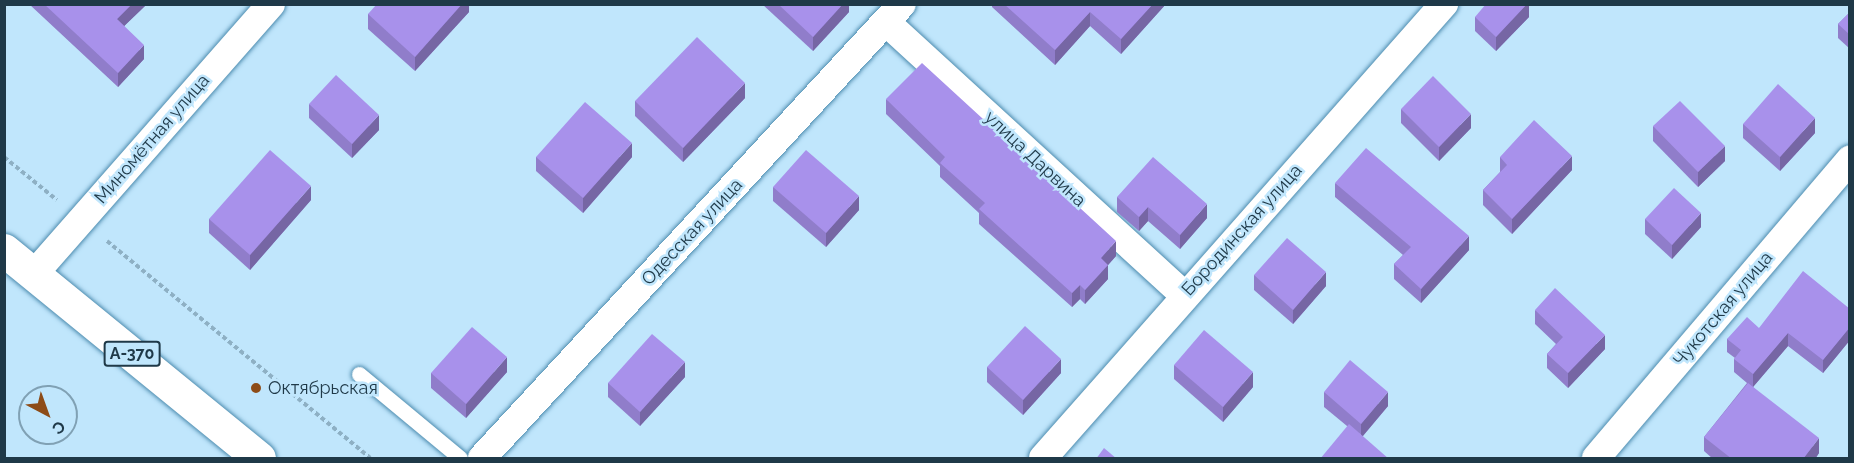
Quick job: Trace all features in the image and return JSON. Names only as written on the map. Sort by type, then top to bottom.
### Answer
[{"type":"highway","name":"А-370","points":[[4,250],[259,459]]},
{"type":"street","name":"Миномётная улица","points":[[34,274],[271,4]]},
{"type":"street","name":"Бородинская улица","points":[[1043,459],[1184,295],[1444,4]]},
{"type":"street","name":"улица Дарвина","points":[[894,13],[1184,295]]},
{"type":"street","name":"Одесская улица","points":[[482,459],[894,13]]},
{"type":"street","name":"Чукотская улица","points":[[1596,459],[1850,160]]},
{"type":"lane","points":[[359,374],[460,459]]},
{"type":"path","points":[[4,157],[370,459]]},
{"type":"building","points":[[44,4],[132,4],[117,19],[144,45],[118,73]]},
{"type":"building","points":[[377,4],[462,4],[415,57],[368,14]]},
{"type":"building","points":[[778,4],[843,4],[813,37]]},
{"type":"building","points":[[1004,4],[1153,4],[1121,39],[1090,12],[1055,50]]},
{"type":"building","points":[[1486,4],[1527,4],[1496,37],[1475,17]]},
{"type":"building","points":[[1850,12],[1850,35],[1838,24]]},
{"type":"building","points":[[697,37],[745,83],[683,148],[635,101]]},
{"type":"building","points":[[922,63],[1116,241],[1101,258],[1108,265],[1085,290],[1080,285],[1072,293],[979,209],[985,203],[940,163],[945,157],[886,99]]},
{"type":"building","points":[[336,75],[379,115],[352,144],[309,104]]},
{"type":"building","points":[[1433,76],[1471,114],[1439,147],[1401,109]]},
{"type":"building","points":[[1778,84],[1815,118],[1780,157],[1743,124]]},
{"type":"building","points":[[1680,101],[1725,146],[1698,172],[1653,126]]},
{"type":"building","points":[[585,102],[632,143],[583,198],[536,157]]},
{"type":"building","points":[[1534,120],[1572,156],[1512,219],[1483,190],[1507,165],[1500,157]]},
{"type":"building","points":[[1366,148],[1469,236],[1421,289],[1394,264],[1411,247],[1335,183]]},
{"type":"building","points":[[270,150],[311,186],[250,255],[209,219]]},
{"type":"building","points":[[806,150],[859,196],[826,233],[773,187]]},
{"type":"building","points":[[1153,157],[1207,204],[1180,235],[1148,207],[1139,217],[1117,197]]},
{"type":"building","points":[[1674,188],[1701,213],[1672,245],[1645,219]]},
{"type":"building","points":[[1287,238],[1326,272],[1293,310],[1254,275]]},
{"type":"building","points":[[1803,271],[1850,309],[1850,327],[1823,360],[1788,333],[1753,374],[1734,359],[1741,350],[1727,339],[1747,317],[1759,328]]},
{"type":"building","points":[[1555,288],[1605,335],[1568,373],[1547,354],[1563,337],[1535,310]]},
{"type":"building","points":[[1025,326],[1061,359],[1023,400],[987,367]]},
{"type":"building","points":[[472,327],[507,357],[466,404],[431,373]]},
{"type":"building","points":[[1204,330],[1253,372],[1223,407],[1174,365]]},
{"type":"building","points":[[652,334],[685,362],[640,412],[608,383]]},
{"type":"building","points":[[1350,360],[1388,392],[1361,424],[1324,392]]},
{"type":"building","points":[[1748,383],[1819,438],[1803,459],[1732,459],[1704,437]]},
{"type":"building","points":[[1349,424],[1389,459],[1320,459]]},
{"type":"building","points":[[1104,448],[1117,459],[1096,459]]},
{"type":"place","name":"Октябрьская","points":[[256,388]]}]
